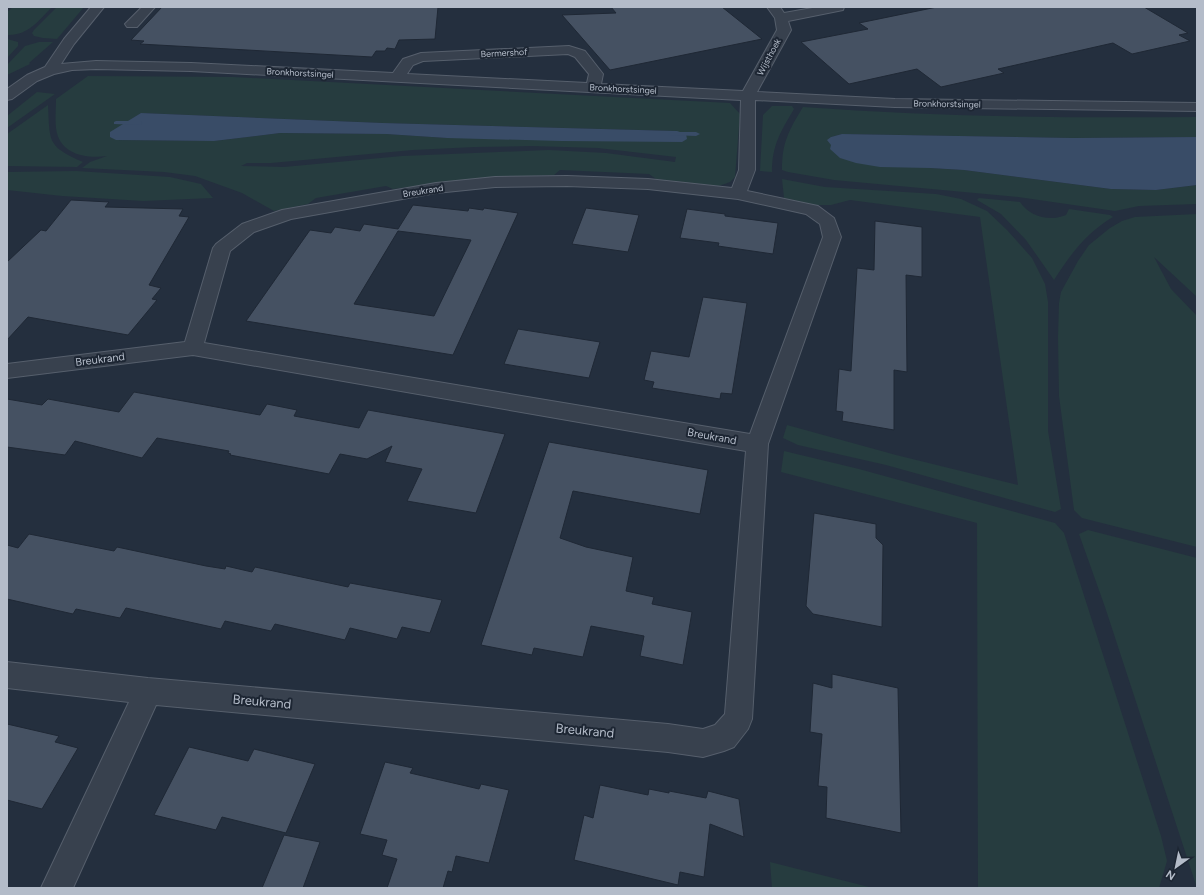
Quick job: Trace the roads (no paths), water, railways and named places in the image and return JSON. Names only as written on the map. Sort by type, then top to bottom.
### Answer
[{"type":"street","points":[[50,70],[69,42],[98,7]]},
{"type":"street","points":[[132,24],[149,7]]},
{"type":"street","points":[[773,7],[781,18],[838,7]]},
{"type":"street","name":"Wijsthoek","points":[[748,95],[784,30],[781,18]]},
{"type":"street","name":"Bermershof","points":[[397,78],[408,62],[421,57],[569,50],[580,54],[596,74],[593,87]]},
{"type":"street","name":"Bronkhorstsingel","points":[[7,96],[32,78],[50,70],[72,66],[96,65],[191,67],[978,105],[1197,107]]},
{"type":"street","points":[[738,194],[747,170],[748,95]]},
{"type":"street","name":"Breukrand","points":[[7,675],[148,691],[668,738],[703,743],[724,737],[738,719],[757,444],[832,237],[828,222],[812,210],[738,194],[648,184],[567,180],[495,182],[436,188],[288,214],[248,228],[222,248],[193,348]]},
{"type":"street","name":"Breukrand","points":[[7,371],[193,348],[757,444]]},
{"type":"street","points":[[57,888],[148,691]]},
{"type":"water","points":[[141,113],[383,123],[677,131],[686,134],[687,139],[682,142],[561,141],[447,138],[386,134],[280,133],[214,141],[116,140],[110,137],[110,132]]},
{"type":"water","points":[[842,134],[1073,138],[1197,137],[1197,185],[1156,190],[1111,189],[964,170],[880,167],[856,163],[840,158],[830,149],[831,145],[827,140],[831,137]]},
{"type":"waterway","points":[[116,123],[140,123]]},
{"type":"waterway","points":[[672,134],[696,134]]}]
